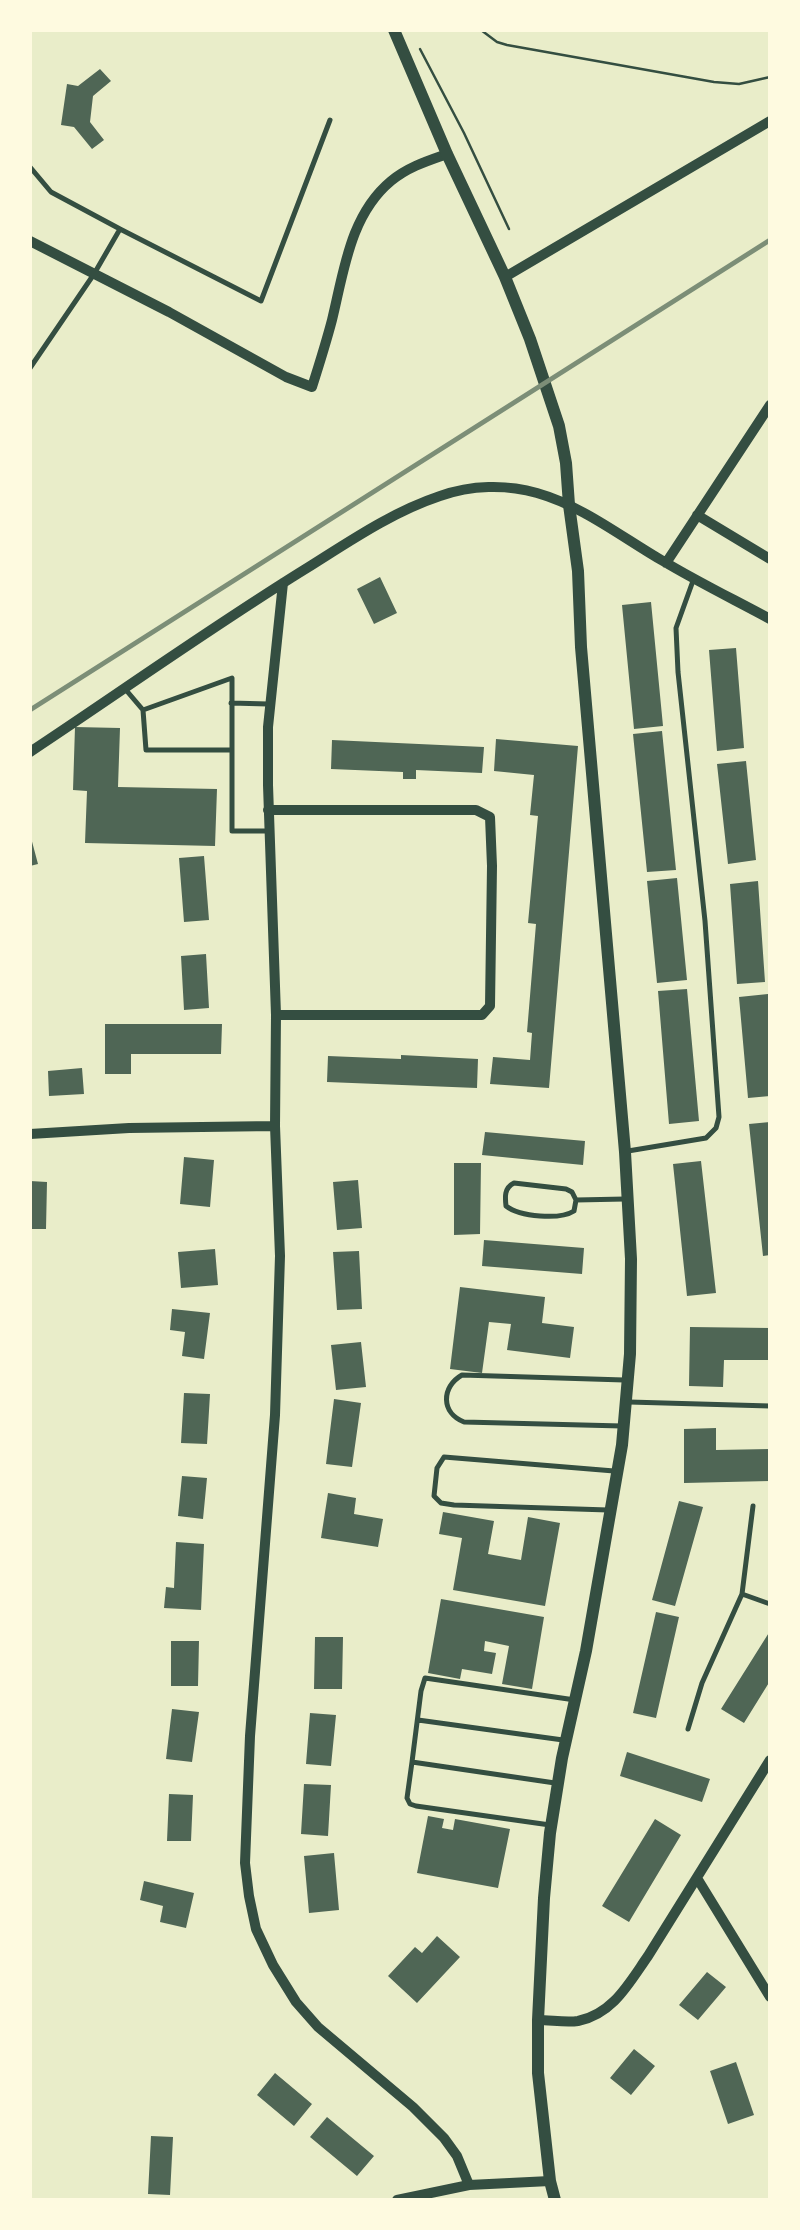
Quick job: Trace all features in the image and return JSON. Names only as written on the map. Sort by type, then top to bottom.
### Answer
[{"type":"street","points":[[394,30],[446,154],[505,277],[559,426],[578,571],[581,647],[626,1152],[630,1278],[624,1426],[558,1783],[544,1898],[538,2072],[555,2200]]},
{"type":"street","points":[[505,277],[770,121]]},
{"type":"street","points":[[30,242],[312,387],[361,218],[392,181],[414,166],[446,154]]},
{"type":"street","points":[[666,563],[770,405]]},
{"type":"street","points":[[30,752],[283,583],[390,517],[440,496],[492,486],[536,492],[569,504],[666,563],[770,619]]},
{"type":"street","points":[[697,514],[770,559]]},
{"type":"street","points":[[283,583],[268,728],[280,1256],[275,1415],[250,1736],[245,1863],[256,1929],[296,2002],[318,2027],[414,2107],[444,2138],[457,2156],[469,2185]]},
{"type":"street","points":[[268,810],[476,810],[490,816],[492,866],[490,1006],[482,1015],[276,1015]]},
{"type":"street","points":[[30,1134],[275,1126]]},
{"type":"street","points":[[538,2020],[577,2021],[606,2011],[638,1971],[770,1760]]},
{"type":"street","points":[[697,1878],[770,1997]]},
{"type":"street","points":[[397,2200],[469,2185],[550,2181]]},
{"type":"lane","points":[[30,167],[52,192],[261,301],[330,120]]},
{"type":"lane","points":[[30,368],[120,229]]},
{"type":"lane","points":[[626,1152],[706,1138],[716,1128],[719,1117],[705,921],[678,672],[676,628],[694,578]]},
{"type":"lane","points":[[143,710],[232,678],[232,831],[270,831]]},
{"type":"lane","points":[[125,689],[143,710],[146,750],[231,750]]},
{"type":"lane","points":[[231,704],[271,704]]},
{"type":"lane","points":[[514,1183],[566,1189],[576,1200],[574,1210],[566,1216],[522,1214],[506,1206],[505,1196],[514,1183]]},
{"type":"lane","points":[[576,1200],[628,1198]]},
{"type":"lane","points":[[624,1426],[464,1422],[452,1418],[446,1409],[449,1388],[462,1375],[628,1380]]},
{"type":"lane","points":[[626,1402],[770,1406]]},
{"type":"lane","points":[[611,1510],[441,1503],[434,1496],[437,1468],[444,1457],[618,1472]]},
{"type":"lane","points":[[688,1730],[702,1683],[742,1594],[752,1506]]},
{"type":"lane","points":[[742,1594],[770,1604]]},
{"type":"lane","points":[[551,1825],[410,1804],[407,1798],[420,1691],[425,1678],[575,1700]]},
{"type":"lane","points":[[418,1720],[566,1740]]},
{"type":"lane","points":[[412,1762],[558,1783]]},
{"type":"path","points":[[481,30],[507,46],[714,82],[738,84],[770,77]]},
{"type":"path","points":[[418,44],[509,229]]},
{"type":"building","points":[[100,69],[111,81],[93,96],[90,122],[104,140],[92,149],[74,127],[61,125],[67,84],[78,86]]},
{"type":"building","points":[[380,577],[397,613],[374,624],[357,589]]},
{"type":"building","points":[[651,602],[663,726],[634,729],[622,605]]},
{"type":"building","points":[[736,648],[744,748],[717,751],[709,650]]},
{"type":"building","points":[[75,727],[120,728],[118,787],[217,789],[215,846],[85,843],[87,791],[73,790]]},
{"type":"building","points":[[662,731],[676,870],[647,872],[633,734]]},
{"type":"building","points":[[496,739],[578,746],[549,1088],[490,1084],[493,1057],[530,1060],[532,1033],[527,1032],[536,924],[528,923],[538,816],[530,815],[534,775],[494,771]]},
{"type":"building","points":[[332,740],[484,747],[482,773],[416,770],[416,779],[403,779],[403,772],[331,769]]},
{"type":"building","points":[[746,761],[756,860],[728,864],[717,764]]},
{"type":"building","points":[[30,834],[38,864],[30,866]]},
{"type":"building","points":[[204,856],[209,920],[184,922],[179,858]]},
{"type":"building","points":[[677,878],[687,980],[657,983],[647,881]]},
{"type":"building","points":[[758,881],[765,982],[737,984],[730,884]]},
{"type":"building","points":[[206,954],[209,1008],[184,1010],[181,956]]},
{"type":"building","points":[[687,989],[699,1121],[669,1124],[658,991]]},
{"type":"building","points":[[768,994],[770,1096],[748,1098],[739,997]]},
{"type":"building","points":[[105,1024],[222,1024],[221,1054],[131,1054],[131,1074],[105,1074]]},
{"type":"building","points":[[401,1055],[478,1059],[477,1088],[327,1082],[328,1056],[401,1059]]},
{"type":"building","points":[[82,1068],[84,1094],[49,1096],[48,1071]]},
{"type":"building","points":[[770,1122],[770,1255],[763,1256],[749,1124]]},
{"type":"building","points":[[485,1132],[585,1141],[583,1165],[482,1155]]},
{"type":"building","points":[[184,1157],[214,1160],[210,1207],[180,1204]]},
{"type":"building","points":[[701,1161],[716,1293],[687,1296],[673,1164]]},
{"type":"building","points":[[454,1163],[481,1163],[480,1234],[454,1235]]},
{"type":"building","points":[[358,1180],[362,1228],[337,1230],[333,1182]]},
{"type":"building","points":[[30,1181],[47,1182],[46,1229],[30,1229]]},
{"type":"building","points":[[484,1240],[584,1248],[582,1274],[482,1266]]},
{"type":"building","points":[[215,1249],[218,1285],[181,1288],[178,1252]]},
{"type":"building","points":[[359,1251],[362,1309],[337,1310],[333,1252]]},
{"type":"building","points":[[460,1287],[545,1297],[542,1323],[574,1327],[570,1358],[507,1350],[511,1324],[489,1322],[482,1373],[450,1369]]},
{"type":"building","points":[[172,1309],[210,1313],[204,1359],[182,1356],[185,1332],[170,1330]]},
{"type":"building","points":[[690,1327],[770,1328],[770,1360],[724,1360],[723,1387],[689,1386]]},
{"type":"building","points":[[361,1342],[366,1387],[336,1390],[331,1345]]},
{"type":"building","points":[[184,1393],[210,1394],[207,1444],[181,1443]]},
{"type":"building","points":[[334,1399],[361,1403],[352,1467],[326,1464]]},
{"type":"building","points":[[716,1428],[716,1450],[770,1449],[770,1481],[684,1483],[684,1429]]},
{"type":"building","points":[[182,1476],[207,1478],[203,1519],[178,1516]]},
{"type":"building","points":[[328,1493],[356,1498],[354,1514],[383,1519],[378,1547],[321,1538]]},
{"type":"building","points":[[679,1501],[703,1507],[675,1606],[652,1600]]},
{"type":"building","points":[[443,1512],[494,1521],[488,1554],[521,1560],[528,1517],[560,1523],[545,1606],[453,1590],[462,1538],[439,1534]]},
{"type":"building","points":[[176,1542],[204,1544],[201,1610],[164,1608],[166,1587],[174,1588]]},
{"type":"building","points":[[441,1599],[544,1617],[532,1689],[502,1684],[509,1646],[485,1641],[484,1651],[496,1653],[492,1674],[462,1669],[460,1679],[428,1673]]},
{"type":"building","points":[[656,1612],[679,1617],[656,1718],[633,1713]]},
{"type":"building","points":[[770,1631],[770,1681],[744,1723],[721,1709]]},
{"type":"building","points":[[315,1637],[343,1637],[342,1689],[314,1689]]},
{"type":"building","points":[[171,1641],[199,1641],[198,1686],[171,1686]]},
{"type":"building","points":[[172,1709],[199,1712],[192,1762],[166,1759]]},
{"type":"building","points":[[310,1713],[336,1715],[331,1766],[306,1764]]},
{"type":"building","points":[[627,1752],[710,1779],[702,1802],[620,1776]]},
{"type":"building","points":[[304,1784],[331,1785],[328,1836],[301,1834]]},
{"type":"building","points":[[169,1794],[193,1795],[191,1841],[167,1841]]},
{"type":"building","points":[[428,1816],[444,1819],[442,1828],[453,1830],[455,1819],[510,1829],[498,1888],[417,1873]]},
{"type":"building","points":[[655,1819],[681,1835],[629,1922],[602,1906]]},
{"type":"building","points":[[334,1853],[339,1910],[309,1913],[304,1856]]},
{"type":"building","points":[[144,1881],[194,1893],[186,1928],[160,1922],[163,1906],[140,1900]]},
{"type":"building","points":[[437,1936],[460,1957],[417,2003],[388,1976],[415,1947],[422,1953]]},
{"type":"building","points":[[707,1972],[726,1987],[698,2020],[679,2005]]},
{"type":"building","points":[[634,2049],[655,2066],[631,2095],[610,2078]]},
{"type":"building","points":[[736,2062],[754,2115],[728,2124],[710,2071]]},
{"type":"building","points":[[275,2073],[312,2104],[294,2126],[257,2095]]},
{"type":"building","points":[[327,2117],[374,2156],[357,2176],[310,2137]]},
{"type":"building","points":[[151,2136],[173,2137],[170,2195],[148,2194]]},
{"type":"railway","points":[[30,710],[770,240]]}]
